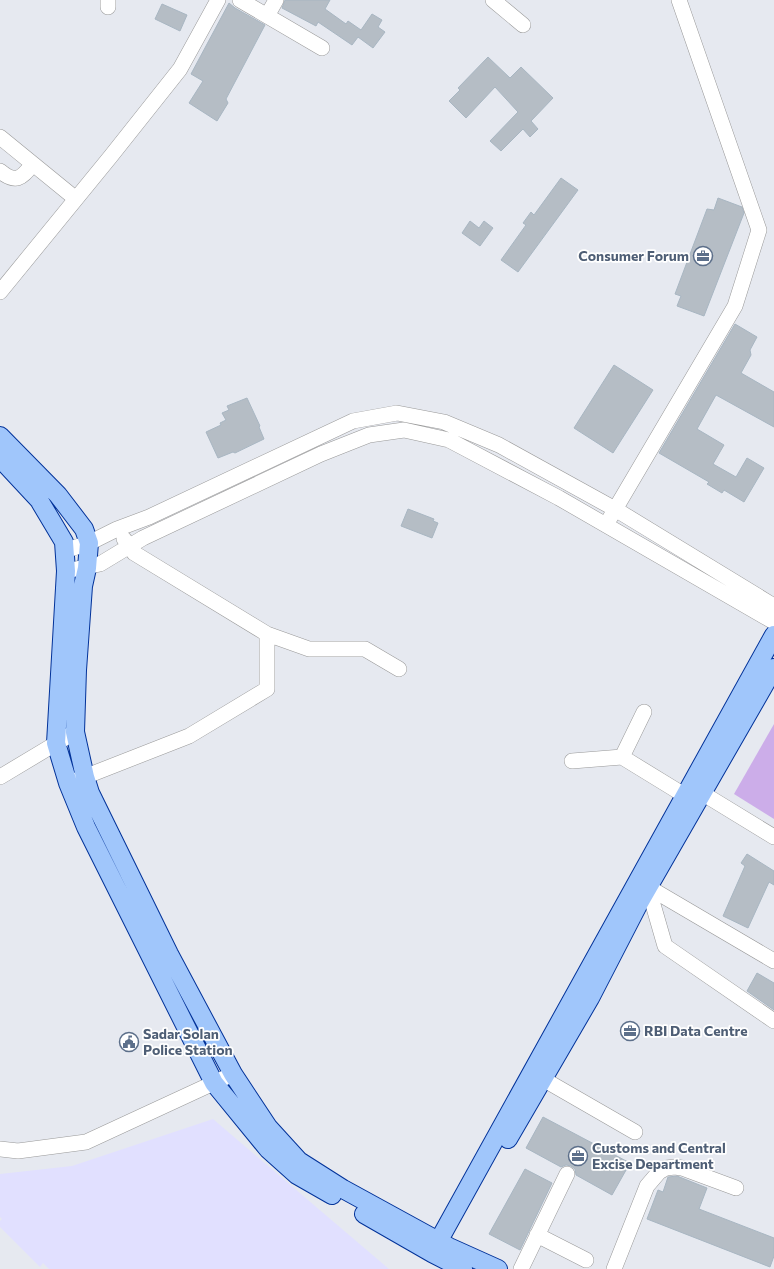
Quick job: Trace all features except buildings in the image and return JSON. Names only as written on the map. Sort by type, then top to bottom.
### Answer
[{"type":"main road","points":[[0,436],[58,495],[84,529],[89,543],[87,568],[83,586],[75,732],[85,777],[90,793],[170,954],[233,1074],[268,1127],[299,1161],[440,1250],[463,1269]]},
{"type":"main road","points":[[0,458],[39,500],[64,542],[66,571],[56,744],[68,784],[90,834],[214,1083],[268,1149],[297,1175],[440,1250],[498,1269]]},
{"type":"main road","points":[[440,1250],[684,795],[774,635]]},
{"type":"main road","points":[[440,1250],[489,1171],[590,998],[648,887],[774,668]]},
{"type":"street","points":[[0,292],[180,69],[218,0]]},
{"type":"street","points":[[240,0],[322,48]]},
{"type":"street","points":[[267,16],[276,0]]},
{"type":"street","points":[[493,0],[523,25]]},
{"type":"street","points":[[606,525],[735,306],[759,230],[679,0]]},
{"type":"street","points":[[0,137],[76,199]]},
{"type":"street","points":[[0,171],[11,178],[18,179],[23,177],[33,164]]},
{"type":"street","points":[[64,552],[149,517],[353,421],[397,413],[444,422],[499,445],[615,509],[774,606]]},
{"type":"street","points":[[66,571],[87,568],[100,564],[143,538],[321,454],[369,435],[404,430],[449,440],[559,498],[774,622]]},
{"type":"street","points":[[117,529],[134,553],[267,634],[309,650],[364,649],[399,669]]},
{"type":"street","points":[[68,784],[189,736],[267,689],[267,634]]},
{"type":"street","points":[[622,757],[644,712]]},
{"type":"street","points":[[2,771],[56,744],[75,732]]},
{"type":"street","points":[[572,761],[622,757],[684,795]]},
{"type":"street","points":[[702,794],[774,837]]},
{"type":"street","points":[[648,887],[774,961]]},
{"type":"street","points":[[648,887],[665,946],[774,1021]]},
{"type":"street","points":[[0,1149],[18,1151],[86,1142],[233,1074]]},
{"type":"street","points":[[543,1079],[635,1132]]},
{"type":"street","points":[[614,1269],[647,1186],[659,1172],[666,1168],[682,1168],[736,1188]]},
{"type":"street","points":[[520,1269],[567,1174]]},
{"type":"street","points":[[537,1235],[586,1260]]},
{"type":"shaded area","points":[[774,724],[774,819],[734,794]]},
{"type":"shaded area","points":[[213,1119],[389,1269],[49,1269],[43,1263],[40,1267],[0,1227],[0,1221],[2,1219],[0,1217],[0,1174],[72,1166]]},
{"type":"place","name":"Consumer Forum","points":[[703,256]]},
{"type":"place","name":"RBI Data Centre","points":[[630,1031]]},
{"type":"place","name":"Sadar Solan Police Station","points":[[129,1042]]},
{"type":"place","name":"Customs and Central Excise Department","points":[[578,1156]]}]
